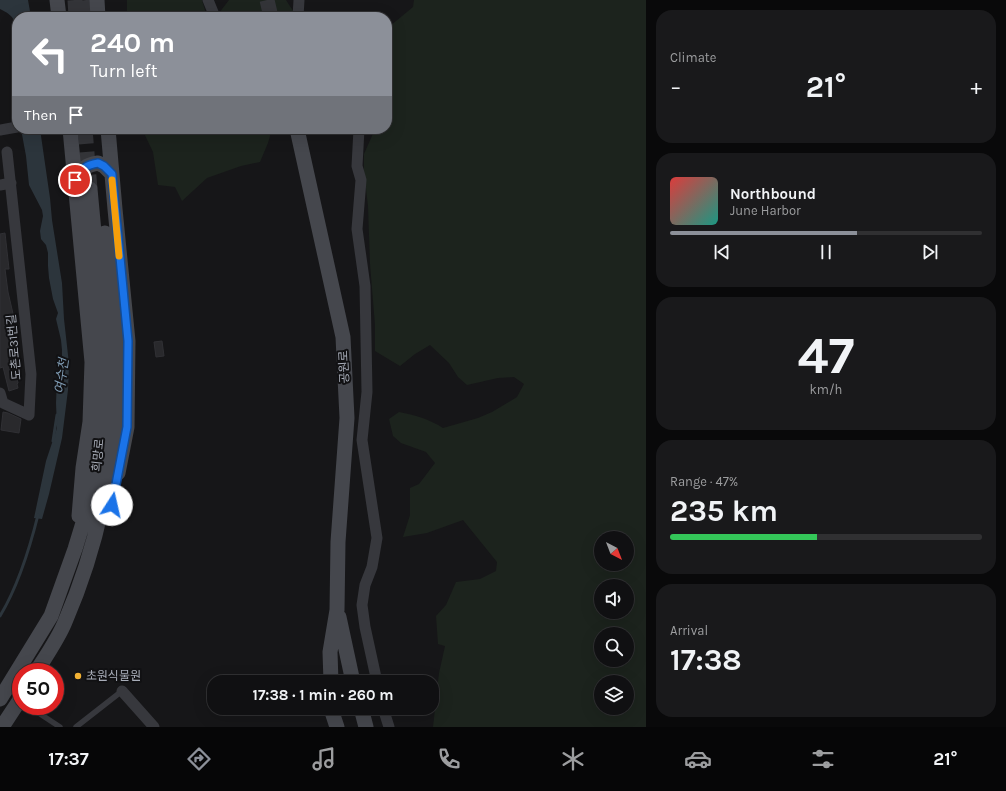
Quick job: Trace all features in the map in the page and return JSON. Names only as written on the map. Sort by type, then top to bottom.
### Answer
[{"type":"main road","points":[[57,0],[58,12]]},
{"type":"main road","points":[[97,0],[98,12]]},
{"type":"main road","points":[[70,134],[92,362],[90,422],[83,468],[75,549]]},
{"type":"main road","points":[[90,555],[112,505],[127,427],[128,341],[108,134]]},
{"type":"main road","name":"공원로","points":[[298,134],[343,336],[347,418],[338,542],[337,610],[330,652],[331,675]]},
{"type":"main road","points":[[75,180],[80,170],[90,164],[98,163],[104,166],[112,174]]},
{"type":"main road","name":"희망로","points":[[0,699],[51,616],[75,549],[93,490],[98,465],[105,371],[95,189],[114,327],[116,371],[115,419],[110,467],[90,555],[65,624],[41,663]]},
{"type":"main road","name":"공원로","points":[[337,610],[351,675]]},
{"type":"main road","points":[[2,727],[12,715]]},
{"type":"main road","points":[[333,715],[337,727]]},
{"type":"main road","points":[[363,715],[366,727]]},
{"type":"street","points":[[208,0],[213,12]]},
{"type":"street","points":[[298,12],[299,0]]},
{"type":"street","points":[[359,134],[357,166],[361,180],[357,229],[365,286],[367,392],[362,440],[376,538],[372,567],[365,585],[362,605],[365,627],[375,675]]},
{"type":"street","name":"도촌로31번길","points":[[1,398],[29,415],[31,374],[5,184],[7,152]]},
{"type":"street","points":[[122,690],[154,727]]},
{"type":"street","points":[[385,715],[389,727]]},
{"type":"lane","points":[[76,727],[122,690]]},
{"type":"lane","points":[[43,715],[60,727]]},
{"type":"shaded area","points":[[127,0],[202,0],[206,12],[127,12]]},
{"type":"shaded area","points":[[229,0],[286,0],[294,12],[220,12]]},
{"type":"shaded area","points":[[414,0],[646,0],[646,727],[433,727],[434,715],[439,715],[439,675],[445,646],[438,644],[436,616],[446,605],[456,582],[480,579],[496,571],[497,562],[463,520],[427,533],[403,537],[410,515],[410,488],[419,484],[435,463],[426,452],[401,443],[393,436],[389,419],[399,412],[411,414],[443,428],[478,418],[492,412],[517,397],[524,384],[514,377],[498,378],[467,385],[458,377],[449,363],[430,345],[415,354],[400,366],[375,351],[375,325],[364,154],[373,134],[392,134],[392,24],[413,7]]},
{"type":"shaded area","points":[[144,134],[270,134],[260,162],[241,166],[207,178],[182,201],[175,187],[158,185],[153,152]]},
{"type":"water","points":[[0,0],[28,0],[30,12],[12,12],[12,17],[0,9]]},
{"type":"water","points":[[22,134],[41,134],[62,283],[69,364],[68,390],[62,438],[42,519],[34,518],[46,461],[57,428],[57,380],[62,350],[56,319],[58,313],[53,299],[49,278],[48,253],[46,245],[41,239],[40,231],[43,216],[42,210],[29,185]]},
{"type":"building","points":[[5,233],[9,269],[5,269],[8,292],[14,318],[10,319],[16,339],[11,341],[17,363],[14,364],[18,383],[18,388],[9,391],[3,367],[0,368],[0,234]]},
{"type":"building","points":[[162,341],[164,356],[156,357],[154,342]]},
{"type":"building","points":[[3,412],[21,419],[19,433],[1,430]]},
{"type":"waterway","name":"여수천","points":[[53,441],[57,415]]},
{"type":"waterway","name":"여수천","points":[[0,616],[12,593],[22,567],[38,515]]},
{"type":"tunnel","points":[[75,0],[76,12]]},
{"type":"tunnel","points":[[86,0],[87,12]]},
{"type":"tunnel","points":[[267,0],[270,12]]},
{"type":"tunnel","points":[[85,134],[90,189]]},
{"type":"slow traffic","points":[[112,180],[119,256]]},
{"type":"place","name":"초원식물원","points":[[78,676]]},
{"type":"route","points":[[75,180],[80,170],[90,164],[98,163],[104,166],[112,174],[114,209],[128,341],[127,427],[112,505]]}]
